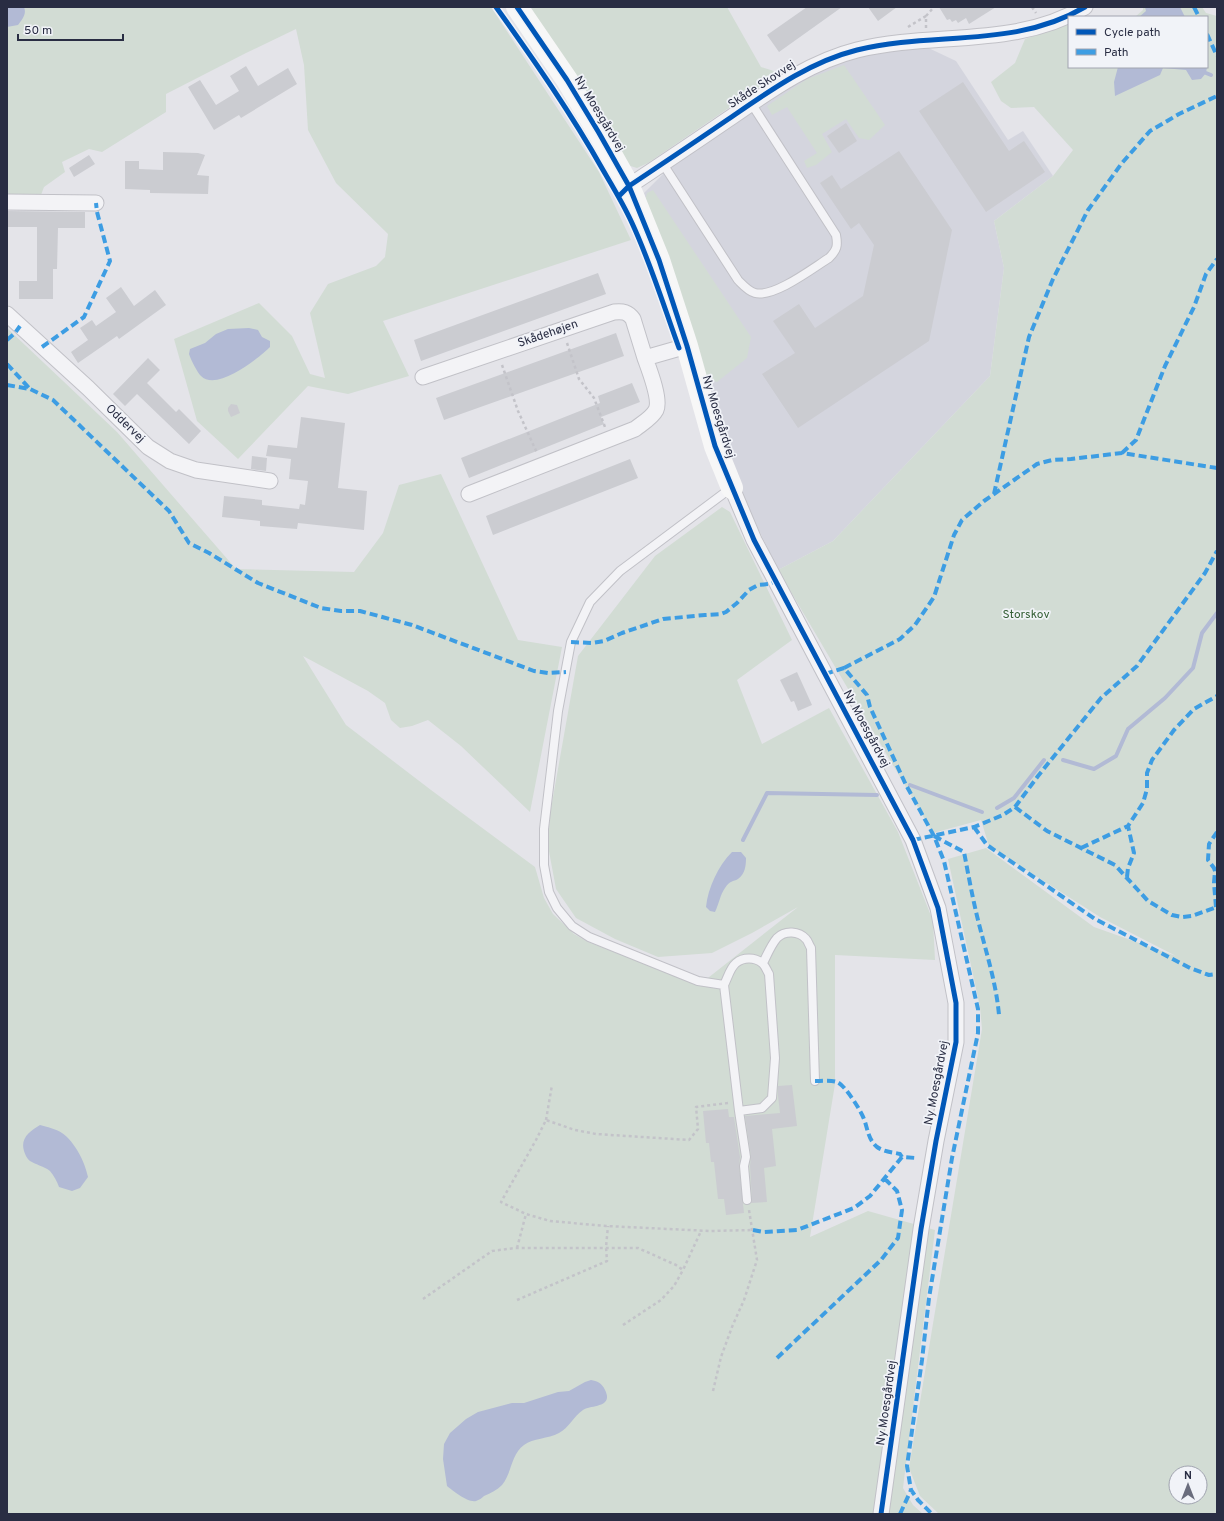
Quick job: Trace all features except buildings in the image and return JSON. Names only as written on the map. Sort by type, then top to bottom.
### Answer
[{"type":"street","name":"Ny Moesgårdvej","points":[[517,7],[567,80],[600,133],[630,186],[659,260],[687,346],[715,446],[754,540],[913,840],[938,908],[956,1003],[956,1042],[936,1141],[921,1230],[881,1514]]},
{"type":"street","name":"Skåde Skovvej","points":[[1069,16],[1085,7]]},
{"type":"street","name":"Skåde Skovvej","points":[[630,186],[797,73],[830,59],[857,50],[910,41],[985,36],[1018,32],[1043,26],[1068,16]]},
{"type":"street","points":[[7,202],[96,203]]},
{"type":"street","name":"Skådehøjen","points":[[423,376],[614,312],[625,312],[633,319],[657,399],[657,408],[652,415],[635,429],[469,494]]},
{"type":"street","name":"Oddervej","points":[[7,314],[88,388],[148,447],[170,461],[196,470],[270,481]]},
{"type":"street","points":[[645,358],[687,346]]},
{"type":"lane","points":[[663,164],[738,280],[746,288],[756,293],[780,289],[829,258],[835,252],[838,244],[836,235],[751,103]]},
{"type":"lane","points":[[724,985],[698,981],[589,937],[572,926],[557,908],[549,892],[544,865],[544,830],[558,711],[571,642],[590,602],[620,571],[732,488]]},
{"type":"lane","points":[[763,963],[772,944],[778,936],[788,932],[798,933],[806,939],[811,948],[815,1081]]},
{"type":"lane","points":[[739,1111],[762,1108],[772,1098],[775,1058],[769,974],[763,963],[750,958],[737,962],[731,969],[724,985],[739,1111],[746,1157],[744,1166],[747,1200]]},
{"type":"path","points":[[925,40],[926,16],[934,7]]},
{"type":"path","points":[[562,329],[579,379],[594,398],[610,439]]},
{"type":"path","points":[[497,352],[508,378],[518,411],[542,466]]},
{"type":"path","points":[[552,1085],[546,1120],[501,1202],[526,1214],[550,1221],[701,1231],[753,1230]]},
{"type":"path","points":[[546,1120],[575,1130],[596,1134],[689,1140],[698,1129],[696,1107],[738,1102]]},
{"type":"path","points":[[713,1391],[721,1357],[744,1300],[756,1260],[753,1230],[747,1200]]},
{"type":"path","points":[[517,1248],[526,1214]]},
{"type":"path","points":[[518,1300],[607,1261],[606,1247],[608,1226]]},
{"type":"path","points":[[623,1325],[661,1300],[674,1286],[701,1231]]},
{"type":"path","points":[[423,1299],[492,1251],[517,1248],[638,1248],[676,1265],[683,1270]]},
{"type":"shaded area","points":[[920,44],[956,61],[1008,140],[1023,131],[1053,176],[994,221],[1004,268],[990,376],[833,541],[778,570],[747,505],[644,193],[672,165],[809,76],[861,55]]},
{"type":"green space","points":[[7,7],[491,7],[599,172],[631,240],[383,321],[409,376],[348,394],[308,386],[238,459],[197,421],[174,339],[259,303],[292,336],[310,374],[325,378],[310,313],[328,284],[376,266],[385,257],[388,234],[336,183],[308,130],[304,65],[296,29],[166,94],[166,112],[102,152],[89,149],[62,162],[65,172],[44,187],[41,195],[7,197]]},
{"type":"green space","points":[[525,7],[727,7],[761,67],[780,73],[648,163],[637,168],[624,164]]},
{"type":"green space","name":"Storskov","points":[[1143,7],[1202,7],[1206,13],[1217,16],[1217,1514],[939,1514],[920,1496],[909,1468],[982,1029],[980,1007],[948,859],[986,848],[1094,927],[1176,956],[1100,917],[989,846],[981,820],[933,833],[778,570],[833,541],[990,376],[1004,268],[994,221],[1053,176],[1073,150],[1034,107],[1011,108],[1001,101],[991,82],[1015,63],[1025,39],[1068,24],[1068,68],[1208,68],[1208,16],[1136,16],[1143,10]]},
{"type":"green space","points":[[844,65],[885,125],[869,140],[859,138],[846,119],[822,134],[832,152],[816,165],[807,168],[804,161],[817,153],[787,107],[772,115],[767,106],[807,79]]},
{"type":"green space","points":[[653,190],[751,337],[747,358],[717,382],[704,378],[645,201],[647,193]]},
{"type":"green space","points":[[7,328],[117,432],[236,569],[354,572],[383,533],[399,485],[441,474],[518,640],[562,647],[530,812],[461,746],[428,720],[412,726],[400,728],[391,720],[385,703],[368,691],[303,656],[346,725],[535,867],[544,898],[553,914],[574,934],[588,942],[699,985],[798,907],[752,933],[712,953],[658,957],[615,939],[576,918],[556,889],[548,846],[550,814],[578,656],[655,556],[722,507],[730,512],[792,640],[737,680],[762,744],[829,708],[898,832],[933,921],[935,960],[835,955],[835,1084],[810,1237],[868,1211],[935,1230],[903,1488],[913,1505],[923,1514],[7,1514]]},
{"type":"water","points":[[7,7],[24,7],[24,14],[18,25],[7,27]]},
{"type":"water","points":[[1145,7],[1180,7],[1184,16],[1140,16],[1146,11]]},
{"type":"water","points":[[1118,68],[1163,68],[1160,75],[1115,96],[1114,82]]},
{"type":"water","points":[[1163,68],[1207,68],[1206,73],[1201,79],[1192,80],[1186,70]]},
{"type":"water","points":[[249,328],[258,330],[262,337],[270,341],[270,347],[248,365],[227,377],[217,380],[208,380],[201,376],[190,357],[190,349],[205,343],[216,334],[228,329]]},
{"type":"water","points":[[732,852],[741,852],[746,858],[745,870],[738,879],[727,885],[715,912],[710,911],[706,907],[711,885],[722,864]]},
{"type":"water","points":[[40,1125],[62,1133],[75,1147],[82,1159],[88,1177],[80,1188],[72,1191],[59,1187],[50,1171],[27,1158],[24,1151],[23,1142],[29,1132]]},
{"type":"water","points":[[591,1380],[599,1383],[604,1388],[607,1396],[604,1403],[583,1410],[566,1428],[559,1433],[524,1445],[516,1453],[508,1475],[502,1485],[498,1488],[478,1500],[473,1501],[461,1496],[447,1486],[443,1459],[444,1444],[450,1433],[466,1419],[478,1412],[512,1403],[524,1403],[558,1392],[569,1391]]},
{"type":"waterway","points":[[1206,73],[1211,75]]},
{"type":"waterway","points":[[1063,760],[1094,769],[1116,756],[1128,729],[1165,698],[1193,668],[1202,633],[1217,613]]},
{"type":"waterway","points":[[997,808],[1014,798],[1044,760]]},
{"type":"waterway","points":[[910,785],[982,812]]},
{"type":"waterway","points":[[743,840],[767,793],[877,795]]},
{"type":"marked path","points":[[1194,7],[1198,16]]},
{"type":"marked path","points":[[1208,36],[1217,56]]},
{"type":"marked path","points":[[994,494],[1029,337],[1053,279],[1088,210],[1122,163],[1150,131],[1179,114],[1217,96]]},
{"type":"marked path","points":[[42,347],[84,317],[110,261],[96,203]]},
{"type":"marked path","points":[[1122,453],[1136,440],[1165,366],[1194,307],[1206,274],[1217,259]]},
{"type":"marked path","points":[[7,340],[20,326]]},
{"type":"marked path","points":[[7,364],[30,389]]},
{"type":"marked path","points":[[7,385],[30,389],[53,400],[169,511],[189,543],[209,553],[258,583],[321,608],[341,611],[360,611],[412,625],[534,671],[548,673],[566,672]]},
{"type":"marked path","points":[[844,668],[900,639],[915,625],[934,597],[954,535],[962,520],[984,501],[1037,464],[1052,460],[1122,453],[1217,468]]},
{"type":"marked path","points":[[913,840],[974,827],[1003,815],[1015,807],[1101,698],[1137,666],[1205,573],[1217,551]]},
{"type":"marked path","points":[[571,642],[592,643],[604,641],[622,633],[663,619],[721,614],[737,603],[749,590],[758,585],[769,584],[776,581]]},
{"type":"marked path","points":[[825,674],[844,668],[867,695],[870,707],[906,785],[934,836],[944,861],[978,1009],[978,1033],[952,1158],[929,1298],[907,1466],[911,1490],[918,1500],[932,1514]]},
{"type":"marked path","points":[[1127,877],[1128,868],[1134,853],[1128,826],[1143,803],[1147,789],[1147,773],[1152,760],[1174,730],[1194,709],[1217,696]]},
{"type":"marked path","points":[[1015,807],[1047,831],[1115,865],[1148,901],[1172,915],[1182,917],[1192,916],[1217,907]]},
{"type":"marked path","points":[[1081,848],[1128,826]]},
{"type":"marked path","points":[[974,827],[987,845],[1095,919],[1190,968],[1209,975],[1217,974]]},
{"type":"marked path","points":[[1216,907],[1214,883],[1215,871],[1208,860],[1209,844],[1217,832]]},
{"type":"marked path","points":[[934,836],[964,852],[975,908],[993,977],[999,1015]]},
{"type":"marked path","points":[[815,1081],[832,1081],[840,1084],[860,1110],[870,1138],[874,1144],[880,1149],[900,1154],[902,1157]]},
{"type":"marked path","points":[[753,1230],[764,1232],[797,1230],[854,1208],[870,1196],[902,1157],[916,1158]]},
{"type":"marked path","points":[[777,1358],[881,1260],[898,1238],[902,1210],[897,1191],[884,1178]]},
{"type":"marked path","points":[[900,1514],[911,1490]]},
{"type":"cycle path","points":[[496,7],[565,107],[622,203],[645,254],[679,348]]},
{"type":"cycle path","points":[[517,7],[567,80],[629,186],[659,260],[687,346],[715,446],[754,540],[913,840],[938,908],[956,1003],[956,1042],[936,1141],[921,1229],[881,1514]]},
{"type":"cycle path","points":[[619,196],[629,186],[789,79],[839,55],[886,44],[1002,34],[1030,29],[1058,20],[1085,7]]}]
